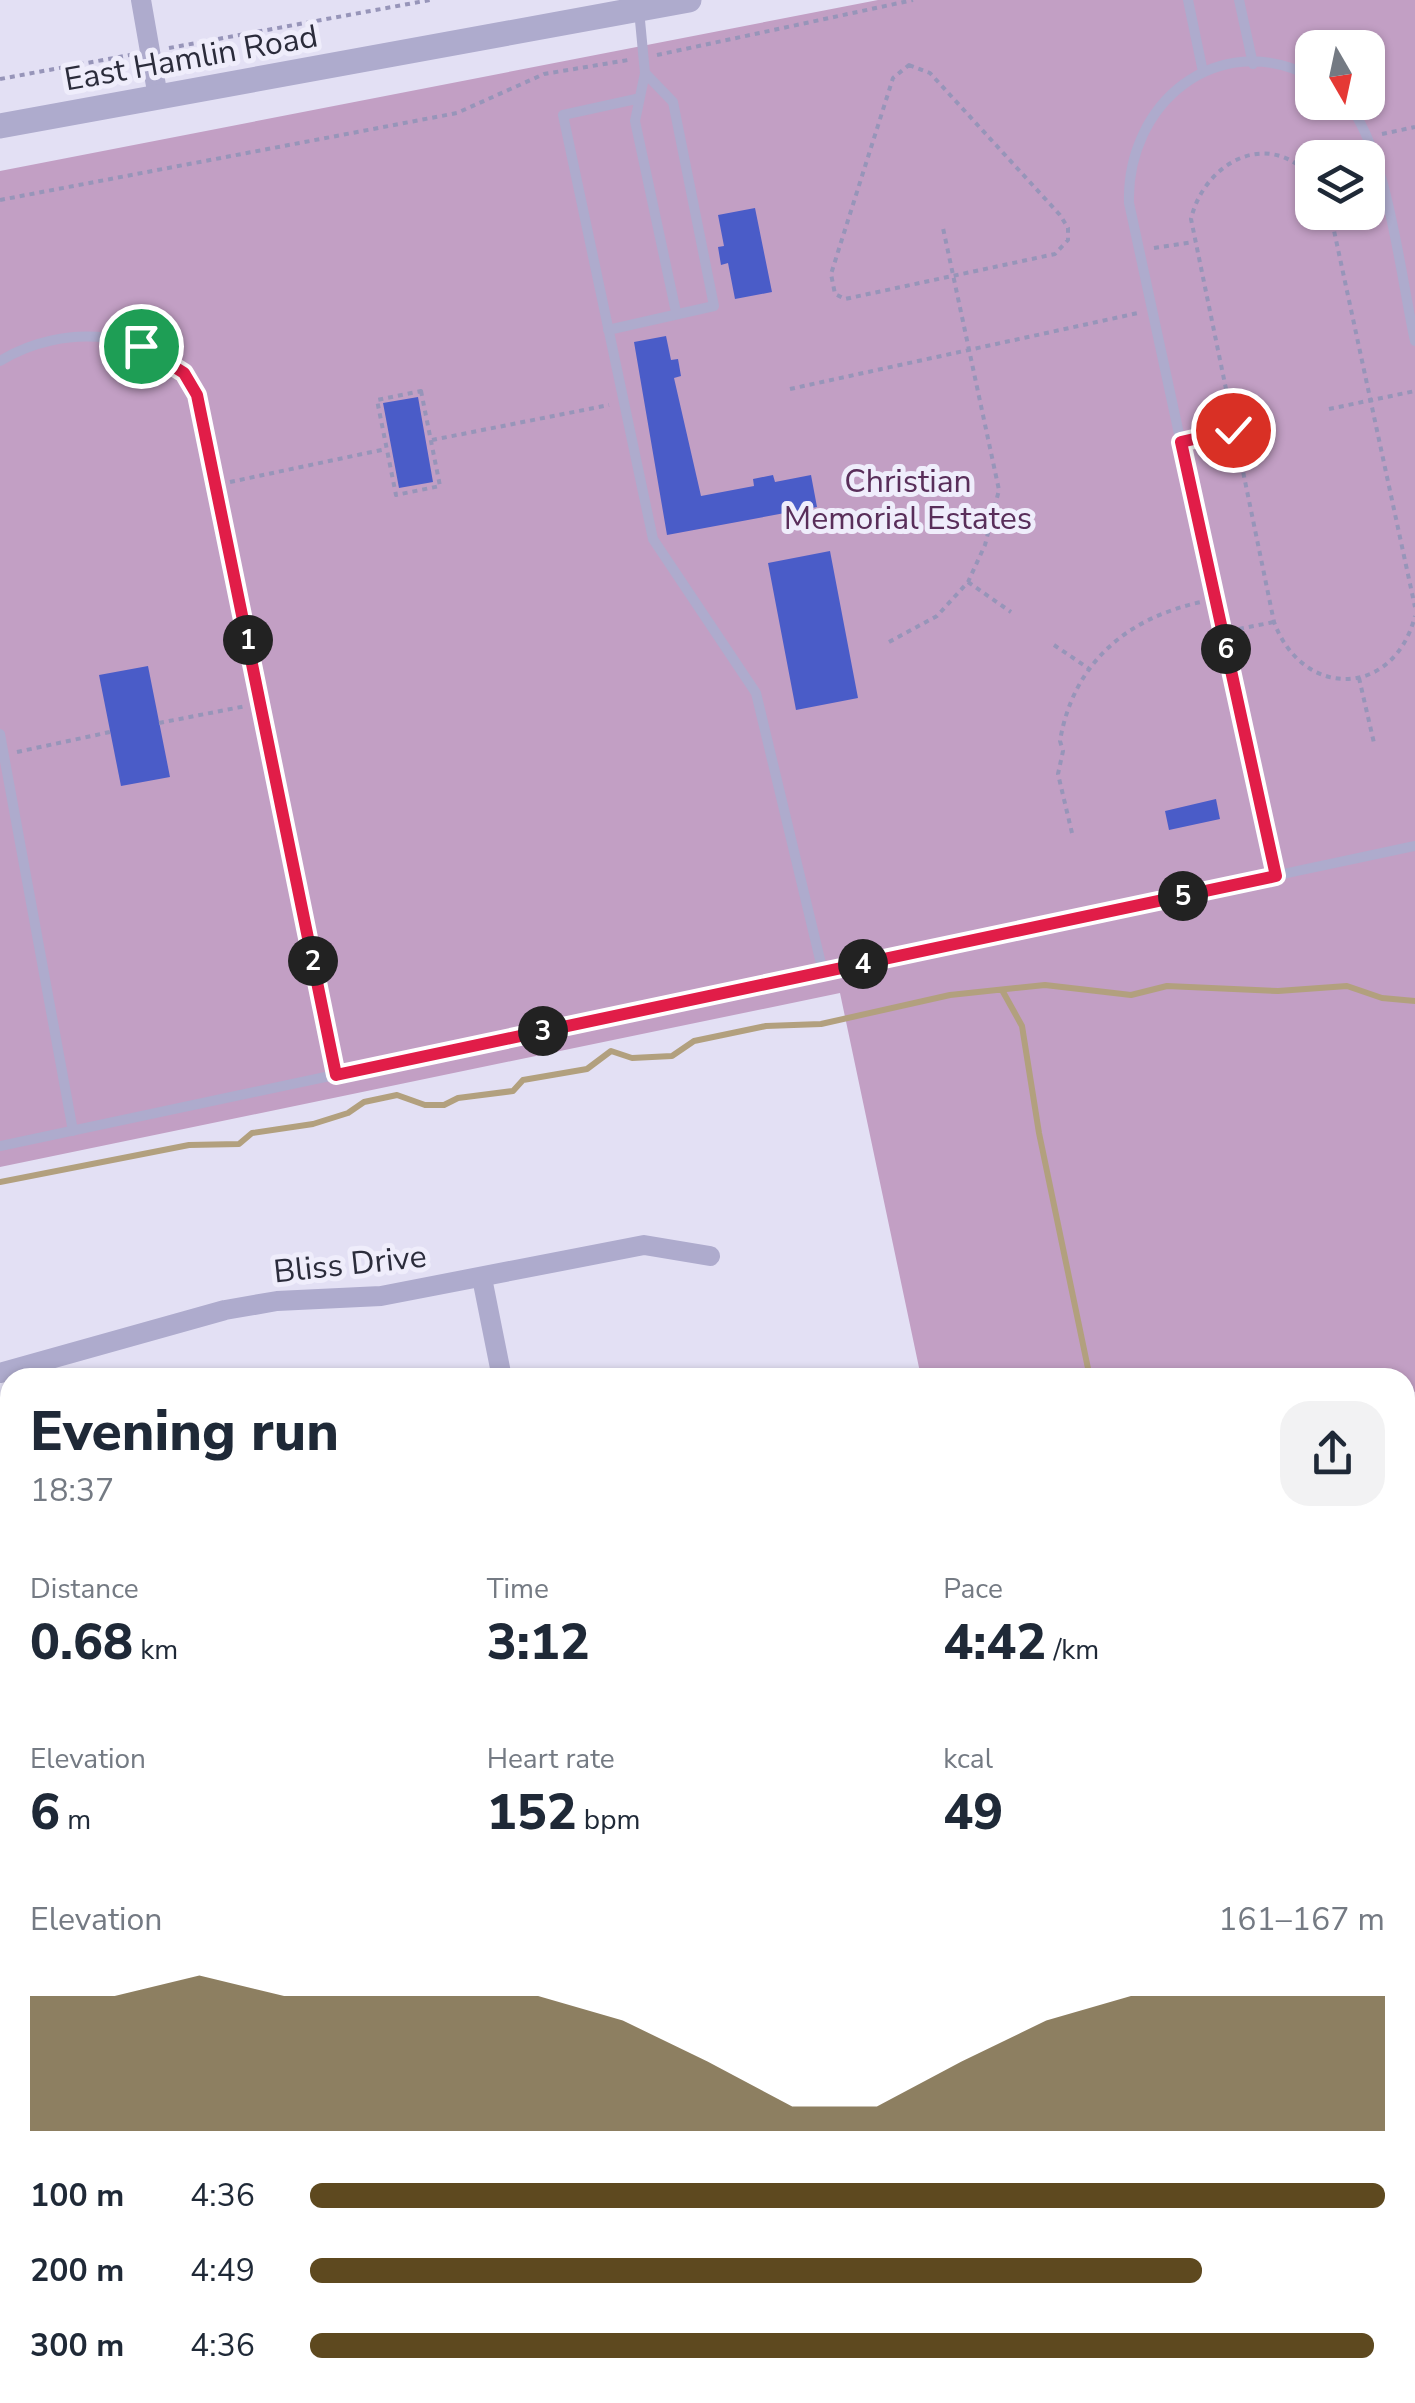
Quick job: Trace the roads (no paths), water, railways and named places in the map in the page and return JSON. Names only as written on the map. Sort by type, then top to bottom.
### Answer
[{"type":"street","points":[[141,0],[158,97]]},
{"type":"street","name":"East Hamlin Road","points":[[0,126],[689,0]]},
{"type":"street","name":"Bliss Drive","points":[[18,1368],[224,1310],[277,1301],[381,1296],[644,1244],[710,1256]]},
{"type":"street","points":[[482,1278],[500,1368]]},
{"type":"lane","points":[[1188,0],[1203,72]]},
{"type":"lane","points":[[1239,0],[1253,64]]},
{"type":"lane","points":[[608,330],[714,306],[672,102],[646,73],[639,9]]},
{"type":"lane","points":[[1276,876],[1129,203],[1133,150],[1144,126],[1162,103],[1203,72],[1253,64],[1295,72]]},
{"type":"lane","points":[[646,73],[636,98],[634,121],[676,312]]},
{"type":"lane","points":[[636,98],[563,115],[652,539],[756,692],[822,972]]},
{"type":"lane","points":[[1357,120],[1368,137],[1415,341]]},
{"type":"lane","points":[[0,361],[30,346],[84,336],[141,346],[163,357],[184,373],[197,395],[336,1075]]},
{"type":"lane","points":[[0,734],[73,1131]]},
{"type":"lane","points":[[0,1146],[1415,846]]},
{"type":"waterway","points":[[0,1182],[189,1145],[239,1144],[252,1133],[313,1124],[348,1113],[364,1102],[397,1095],[425,1105],[444,1105],[458,1098],[513,1091],[523,1080],[587,1069],[611,1051],[632,1058],[672,1056],[694,1041],[766,1026],[821,1024],[950,995],[1045,985],[1131,995],[1167,986],[1278,991],[1347,986],[1382,998],[1415,1001]]},
{"type":"waterway","points":[[1002,990],[1022,1026],[1039,1133],[1088,1368]]},
{"type":"park label","name":"Christian Memorial Estates","points":[[908,500]]}]
